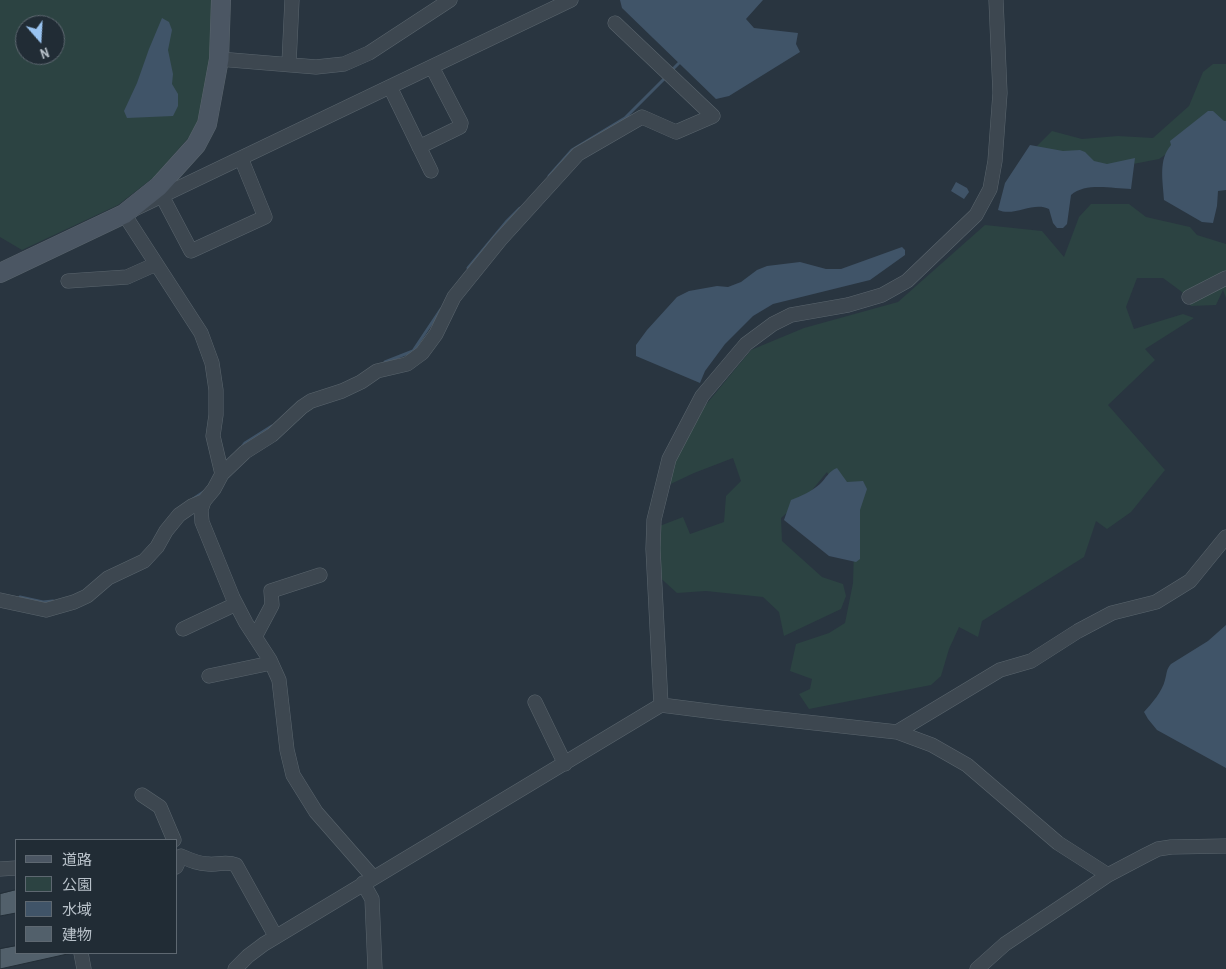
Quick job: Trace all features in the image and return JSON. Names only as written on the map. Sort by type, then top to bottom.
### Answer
[{"type":"street","points":[[124,214],[160,186],[196,145],[207,124],[219,58],[221,0]]},
{"type":"street","points":[[289,63],[292,0]]},
{"type":"street","points":[[219,58],[316,67],[344,64],[369,53],[450,0]]},
{"type":"street","points":[[0,273],[571,0]]},
{"type":"street","points":[[661,705],[653,549],[654,520],[669,459],[702,396],[746,344],[773,324],[791,315],[848,305],[882,296],[907,281],[976,215],[990,189],[995,161],[1000,93],[996,0]]},
{"type":"street","points":[[375,969],[372,898],[368,880],[316,812],[293,775],[287,750],[278,680],[271,663],[236,604],[202,522],[201,510],[204,501],[214,489],[222,474],[245,452],[272,435],[311,401],[342,391],[361,382],[377,371],[407,364],[422,353],[436,334],[454,297],[500,240],[578,154],[642,117],[676,132],[713,116],[615,23]]},
{"type":"street","points":[[419,148],[460,127],[460,122],[432,67]]},
{"type":"street","points":[[390,87],[431,170]]},
{"type":"street","points":[[162,196],[191,251],[265,216],[241,158]]},
{"type":"street","points":[[124,214],[202,333],[212,363],[216,390],[216,415],[213,436],[222,474]]},
{"type":"street","points":[[68,281],[127,277],[156,264]]},
{"type":"street","points":[[1189,297],[1226,278]]},
{"type":"street","points":[[0,600],[46,610],[69,604],[87,596],[108,578],[144,561],[157,547],[166,531],[179,515],[192,506],[204,501]]},
{"type":"street","points":[[897,732],[1000,670],[1030,661],[1078,631],[1112,614],[1156,602],[1190,581],[1226,537]]},
{"type":"street","points":[[255,638],[272,605],[271,591],[320,575]]},
{"type":"street","points":[[184,629],[236,604]]},
{"type":"street","points":[[209,676],[271,663]]},
{"type":"street","points":[[535,702],[565,764]]},
{"type":"street","points":[[235,969],[248,956],[276,937],[661,705],[897,732],[932,745],[967,765],[1058,843],[1108,875]]},
{"type":"street","points":[[142,795],[160,807],[174,839]]},
{"type":"street","points":[[977,969],[1005,944],[1108,875],[1158,849],[1171,846],[1226,846]]},
{"type":"street","points":[[178,856],[195,862],[209,864],[230,862],[236,866],[276,937]]},
{"type":"street","points":[[0,869],[15,868]]},
{"type":"street","points":[[81,954],[84,969]]},
{"type":"green space","points":[[0,0],[215,0],[213,50],[201,115],[190,136],[154,177],[118,205],[22,250],[0,237]]},
{"type":"green space","points":[[1213,64],[1226,64],[1226,128],[1210,125],[1159,159],[1128,165],[1102,175],[1034,149],[1052,131],[1082,139],[1118,136],[1153,138],[1189,106],[1203,72]]},
{"type":"green space","points":[[1091,204],[1129,204],[1146,217],[1190,227],[1197,235],[1226,244],[1226,298],[1223,290],[1216,305],[1191,306],[1182,292],[1163,278],[1137,278],[1126,307],[1134,329],[1183,314],[1194,318],[1145,349],[1155,360],[1108,405],[1165,470],[1131,512],[1107,529],[1096,521],[1084,557],[982,621],[978,637],[959,627],[949,649],[941,676],[931,685],[809,709],[799,694],[810,689],[812,679],[790,671],[796,644],[829,633],[845,623],[853,583],[855,514],[837,493],[827,472],[808,495],[781,518],[782,541],[822,577],[843,584],[846,596],[841,609],[784,636],[779,612],[763,597],[706,591],[677,593],[655,573],[657,527],[683,517],[690,534],[724,522],[726,496],[741,481],[733,458],[660,489],[704,407],[751,350],[804,328],[898,302],[985,225],[1042,231],[1064,257],[1079,217]]},
{"type":"water","points":[[620,0],[763,0],[746,19],[754,28],[798,33],[796,44],[800,52],[729,96],[716,99],[622,8]]},
{"type":"water","points":[[162,18],[169,22],[172,30],[168,50],[173,74],[172,84],[178,94],[178,106],[173,116],[127,118],[124,111]]},
{"type":"water","points":[[1208,111],[1213,111],[1226,121],[1226,190],[1218,191],[1213,223],[1202,222],[1164,200],[1162,178],[1164,157],[1171,145],[1170,141]]},
{"type":"water","points":[[1030,145],[1063,151],[1080,150],[1085,152],[1094,161],[1107,164],[1135,158],[1131,189],[1092,187],[1077,191],[1071,195],[1067,224],[1063,228],[1057,228],[1053,223],[1049,209],[1043,207],[1011,212],[998,210],[1005,183]]},
{"type":"water","points":[[956,182],[967,188],[969,192],[964,199],[951,191]]},
{"type":"water","points":[[902,247],[905,250],[905,255],[870,280],[773,304],[753,316],[725,344],[705,371],[700,383],[636,356],[636,345],[647,330],[677,297],[689,291],[717,286],[728,287],[741,282],[757,270],[767,266],[800,262],[826,269],[841,269]]},
{"type":"water","points":[[837,468],[847,482],[863,481],[867,489],[860,510],[860,559],[856,562],[829,556],[784,520],[791,500],[813,489]]},
{"type":"water","points":[[1226,625],[1226,768],[1157,730],[1144,712],[1162,689],[1167,670],[1171,664],[1208,641]]},
{"type":"building","points":[[15,890],[15,913],[0,916],[0,894]]},
{"type":"building","points":[[15,946],[15,954],[68,954],[0,969],[0,949]]},
{"type":"waterway","points":[[671,71],[679,63]]},
{"type":"waterway","points":[[549,176],[572,150],[625,118],[667,76]]},
{"type":"waterway","points":[[468,268],[520,208]]},
{"type":"waterway","points":[[385,362],[413,351],[441,309]]},
{"type":"waterway","points":[[241,448],[245,443],[272,426]]},
{"type":"waterway","points":[[193,499],[205,491]]},
{"type":"waterway","points":[[20,597],[43,602],[53,601]]}]
